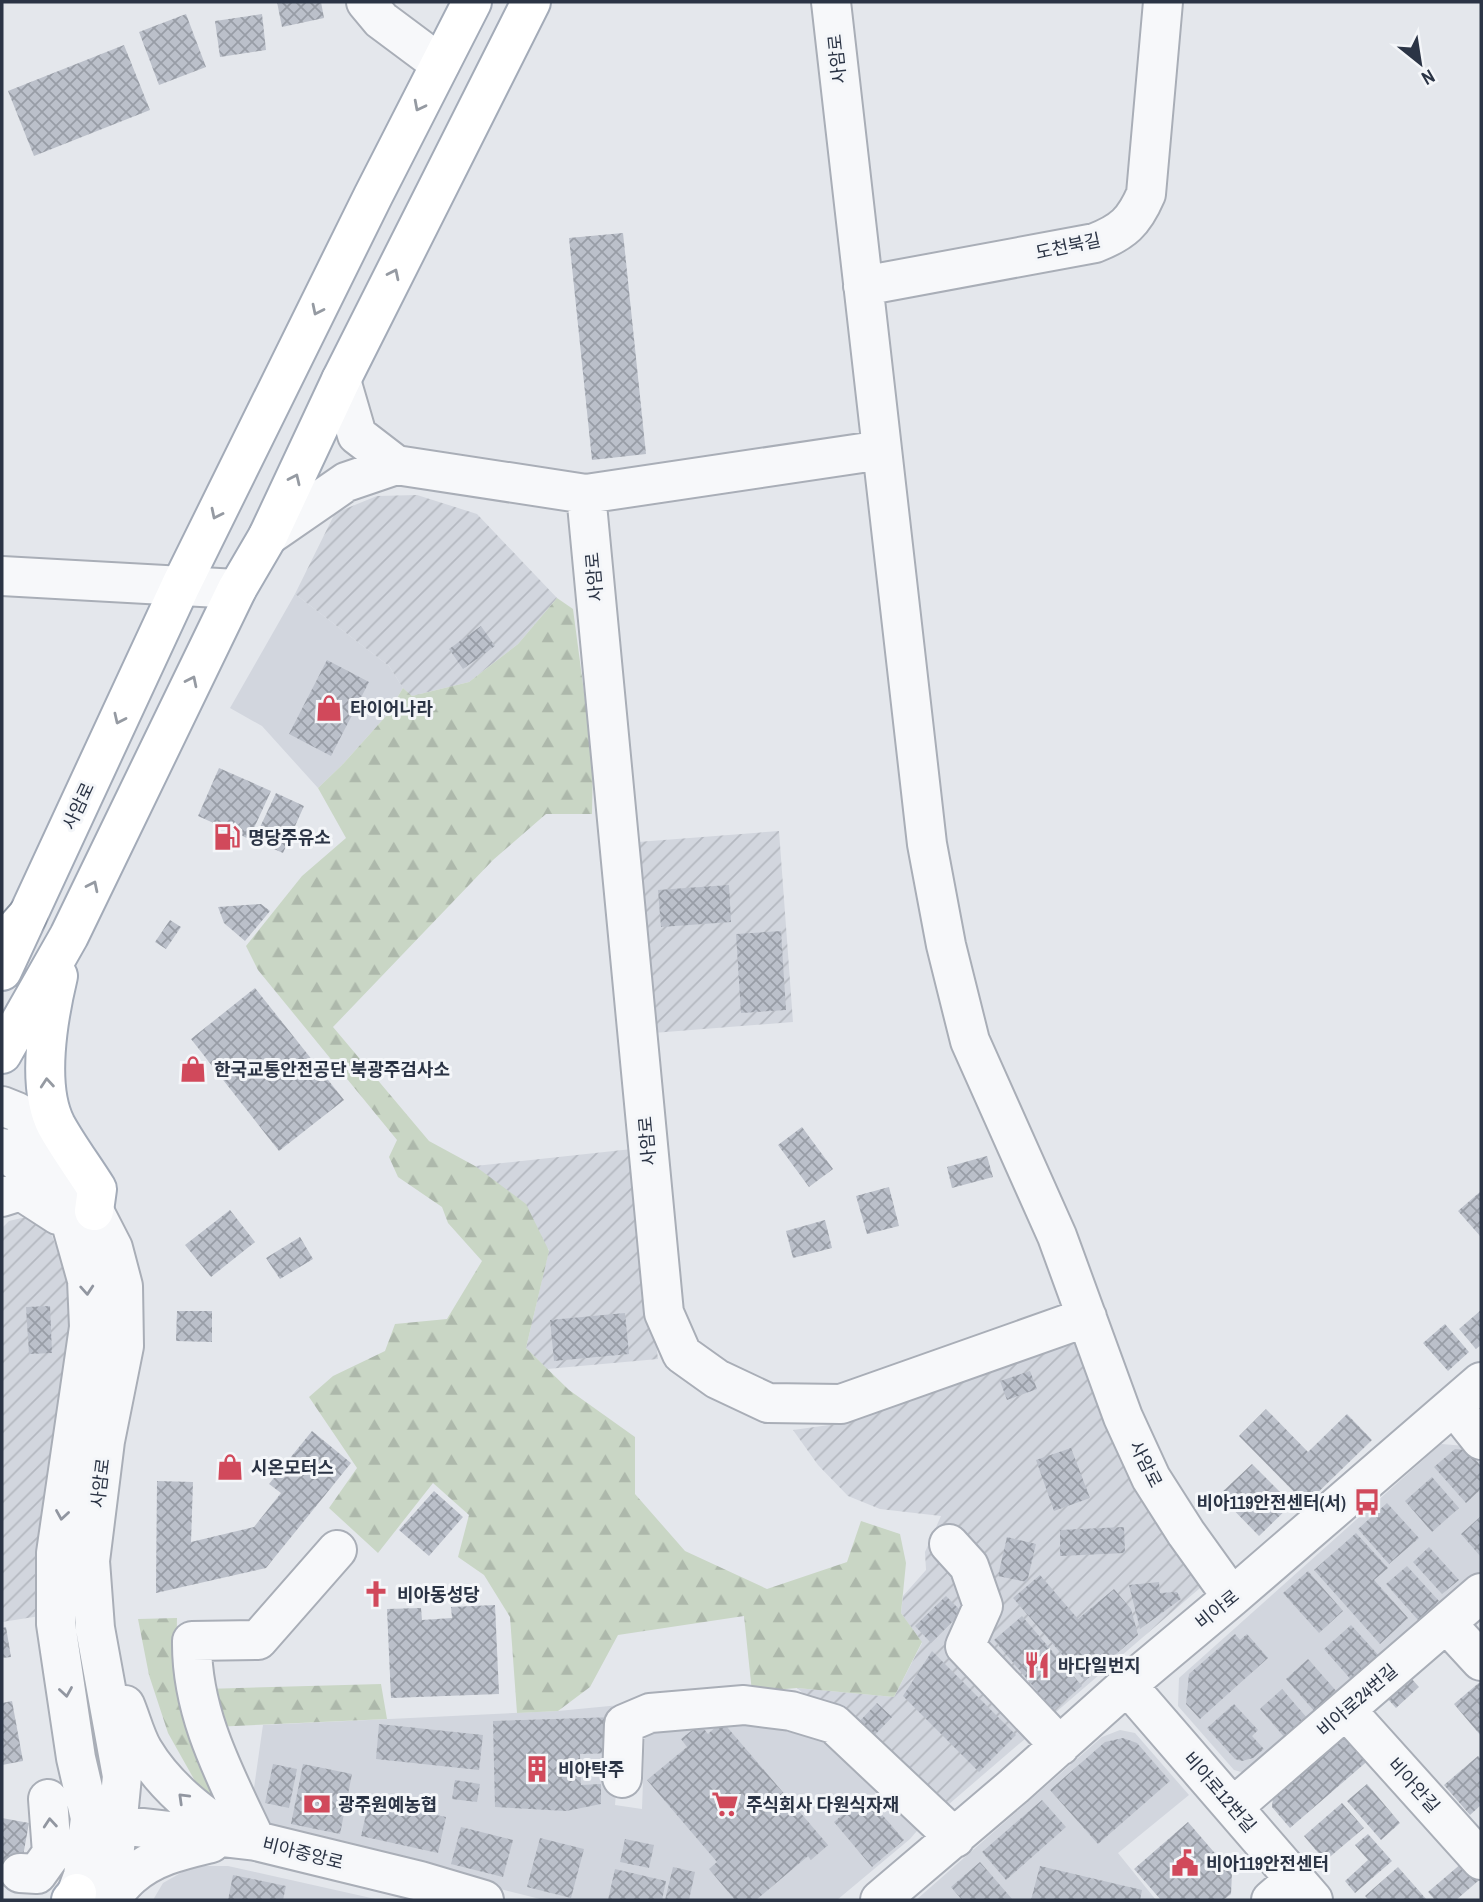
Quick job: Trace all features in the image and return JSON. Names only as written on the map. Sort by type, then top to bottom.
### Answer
[{"type":"main road","name":"사암로","points":[[2,971],[181,585],[472,2]]},
{"type":"main road","points":[[2,1054],[69,936],[237,589],[268,536],[341,380],[531,2]]},
{"type":"main road","points":[[2,944],[27,916]]},
{"type":"main road","points":[[69,936],[52,1002],[46,1079],[55,1124],[97,1189],[82,1217]]},
{"type":"street","points":[[366,2],[381,20],[440,64]]},
{"type":"street","name":"사암로","points":[[831,2],[927,844],[946,945],[970,1041],[1057,1236],[1123,1417],[1151,1478],[1232,1597]]},
{"type":"street","name":"도천북길","points":[[863,286],[1095,243],[1127,226],[1146,194],[1163,2]]},
{"type":"street","points":[[341,380],[357,435],[396,465]]},
{"type":"street","points":[[268,536],[346,482],[396,465],[586,494],[882,450]]},
{"type":"street","name":"사암로","points":[[586,494],[664,1313],[681,1354],[716,1379],[768,1403],[841,1404],[1087,1317]]},
{"type":"street","points":[[2,576],[237,589]]},
{"type":"street","name":"사암로","points":[[2,1106],[17,1112],[56,1150],[82,1217],[89,1327],[56,1553],[56,1624],[76,1758],[90,1818],[83,1876],[87,1899]]},
{"type":"street","name":"사암로","points":[[2,1148],[82,1217],[113,1248],[123,1286],[124,1346],[105,1441],[90,1561],[94,1628],[122,1776],[111,1870],[87,1899]]},
{"type":"street","name":"사암로","points":[[2,1197],[22,1191],[82,1217]]},
{"type":"street","points":[[1467,1394],[1481,1440]]},
{"type":"street","name":"비아로","points":[[880,1900],[1467,1394]]},
{"type":"street","points":[[949,1544],[969,1566],[983,1606],[965,1646],[1060,1746]]},
{"type":"street","points":[[247,1840],[199,1706],[193,1679],[192,1641],[258,1640],[337,1550]]},
{"type":"street","name":"비아로24번길","points":[[1233,1807],[1481,1593]]},
{"type":"street","points":[[1446,1623],[1481,1661]]},
{"type":"street","points":[[94,1628],[142,1748],[156,1769],[189,1805],[247,1840]]},
{"type":"street","name":"비아로12번길","points":[[1127,1685],[1233,1807],[1293,1893]]},
{"type":"street","points":[[622,1778],[624,1724],[650,1713],[744,1705],[791,1711],[834,1724],[955,1838]]},
{"type":"street","name":"비아안길","points":[[1346,1710],[1481,1860]]},
{"type":"street","points":[[20,1873],[37,1874],[52,1853],[48,1799]]},
{"type":"street","name":"비아중앙로","points":[[118,1825],[247,1840],[420,1881],[484,1900]]},
{"type":"street","points":[[87,1899],[171,1853],[247,1840]]},
{"type":"shaded area","points":[[417,495],[477,514],[557,598],[518,644],[469,682],[412,696],[403,688],[389,666],[295,594],[335,513],[377,496]]},
{"type":"shaded area","points":[[295,594],[389,666],[403,688],[386,716],[318,788],[262,726],[230,708]]},
{"type":"shaded area","points":[[779,831],[793,1022],[653,1033],[638,842]]},
{"type":"shaded area","points":[[632,1149],[658,1359],[547,1369],[526,1348],[549,1250],[475,1166]]},
{"type":"shaded area","points":[[30,1216],[49,1229],[79,1302],[40,1616],[2,1622],[2,1228],[9,1221]]},
{"type":"shaded area","points":[[1075,1342],[1087,1352],[1207,1582],[941,1811],[797,1688],[894,1697],[922,1643],[901,1613],[903,1596],[926,1570],[925,1552],[941,1516],[880,1509],[848,1496],[818,1465],[793,1430],[844,1423]]},
{"type":"shaded area","points":[[1441,1444],[1466,1446],[1481,1463],[1481,1575],[1245,1773],[1234,1770],[1178,1706],[1179,1678]]},
{"type":"shaded area","points":[[620,1705],[615,1805],[642,1809],[645,1728],[735,1717],[826,1742],[922,1825],[910,1839],[837,1900],[544,1900],[263,1829],[252,1817],[263,1725],[558,1711]]},
{"type":"shaded area","points":[[1120,1730],[1135,1733],[1189,1795],[1118,1853],[1156,1900],[916,1900],[1102,1737]]},
{"type":"shaded area","points":[[193,1866],[228,1866],[380,1900],[153,1900],[163,1883]]},
{"type":"green space","points":[[557,598],[573,609],[593,760],[592,814],[546,814],[493,860],[333,1027],[429,1141],[475,1166],[526,1204],[549,1251],[526,1348],[569,1390],[635,1437],[635,1494],[685,1551],[767,1589],[847,1562],[861,1521],[900,1534],[906,1563],[901,1613],[922,1642],[894,1697],[797,1688],[752,1692],[744,1616],[618,1635],[590,1687],[558,1711],[517,1713],[510,1617],[484,1575],[458,1557],[469,1515],[433,1483],[378,1553],[329,1508],[357,1468],[309,1397],[333,1376],[385,1351],[395,1324],[447,1319],[482,1261],[448,1223],[442,1207],[398,1177],[389,1157],[397,1140],[258,970],[246,946],[302,876],[346,838],[318,788],[386,716],[403,688],[412,696],[469,682],[518,644]]},
{"type":"green space","points":[[177,1618],[176,1669],[218,1790],[204,1797],[168,1733],[149,1675],[138,1619]]},
{"type":"green space","points":[[381,1684],[387,1719],[213,1727],[205,1689]]},
{"type":"building","points":[[277,2],[321,2],[324,18],[282,27]]},
{"type":"building","points":[[186,14],[206,67],[159,85],[139,32]]},
{"type":"building","points":[[262,14],[266,50],[220,57],[215,21]]},
{"type":"building","points":[[124,45],[150,110],[34,156],[8,91]]},
{"type":"building","points":[[623,233],[646,454],[592,460],[569,238]]},
{"type":"building","points":[[481,626],[495,646],[463,669],[449,649]]},
{"type":"building","name":"타이어나라","points":[[327,660],[369,682],[331,756],[289,734]]},
{"type":"building","points":[[219,768],[271,791],[249,839],[198,816]]},
{"type":"building","points":[[276,793],[304,806],[283,853],[254,840]]},
{"type":"building","points":[[729,885],[731,922],[661,927],[658,890]]},
{"type":"building","points":[[261,904],[270,911],[245,941],[224,923],[218,907]]},
{"type":"building","points":[[170,920],[181,927],[166,949],[155,942]]},
{"type":"building","points":[[781,931],[786,1010],[741,1013],[736,934]]},
{"type":"building","points":[[255,988],[344,1100],[279,1151],[191,1039]]},
{"type":"building","points":[[802,1127],[833,1169],[809,1187],[778,1145]]},
{"type":"building","points":[[987,1156],[993,1177],[952,1188],[947,1167]]},
{"type":"building","points":[[889,1187],[899,1226],[867,1234],[856,1196]]},
{"type":"building","points":[[1481,1191],[1481,1237],[1458,1211]]},
{"type":"building","points":[[230,1210],[255,1242],[211,1277],[185,1245]]},
{"type":"building","points":[[825,1220],[832,1248],[793,1258],[786,1231]]},
{"type":"building","points":[[300,1237],[313,1259],[280,1279],[266,1258]]},
{"type":"building","points":[[50,1306],[52,1353],[29,1354],[26,1307]]},
{"type":"building","points":[[1481,1310],[1481,1345],[1476,1349],[1459,1329]]},
{"type":"building","points":[[177,1311],[212,1311],[212,1342],[176,1341]]},
{"type":"building","points":[[625,1313],[629,1354],[554,1361],[550,1320]]},
{"type":"building","points":[[1445,1324],[1469,1352],[1448,1371],[1423,1343]]},
{"type":"building","points":[[1030,1371],[1037,1389],[1007,1400],[1000,1381]]},
{"type":"building","points":[[1266,1409],[1308,1452],[1347,1414],[1372,1440],[1306,1504],[1239,1436]]},
{"type":"building","points":[[312,1431],[351,1463],[266,1568],[156,1593],[157,1481],[193,1482],[191,1542],[254,1527],[281,1493],[269,1484]]},
{"type":"building","points":[[1071,1448],[1090,1498],[1054,1511],[1036,1460]]},
{"type":"building","points":[[1455,1449],[1467,1450],[1481,1466],[1481,1489],[1466,1503],[1434,1467]]},
{"type":"building","points":[[1252,1464],[1292,1504],[1259,1536],[1219,1495]]},
{"type":"building","points":[[1432,1477],[1459,1508],[1432,1532],[1405,1501]]},
{"type":"building","points":[[434,1491],[463,1517],[429,1556],[399,1530]]},
{"type":"building","points":[[1387,1503],[1419,1538],[1389,1564],[1358,1529]]},
{"type":"building","points":[[1481,1516],[1481,1557],[1461,1534]]},
{"type":"building","points":[[1124,1527],[1125,1553],[1060,1556],[1060,1530]]},
{"type":"building","points":[[1356,1533],[1388,1568],[1374,1580],[1408,1618],[1380,1644],[1314,1570]]},
{"type":"building","points":[[1007,1537],[1036,1544],[1027,1582],[998,1576]]},
{"type":"building","points":[[1429,1547],[1459,1580],[1442,1594],[1413,1562]]},
{"type":"building","points":[[1407,1566],[1439,1601],[1418,1620],[1386,1584]]},
{"type":"building","points":[[1308,1571],[1343,1611],[1319,1633],[1283,1593]]},
{"type":"building","points":[[1040,1575],[1078,1619],[1114,1589],[1131,1609],[1138,1635],[1085,1681],[1013,1598]]},
{"type":"building","points":[[1159,1582],[1160,1593],[1177,1592],[1181,1599],[1140,1629],[1129,1585]]},
{"type":"building","points":[[946,1596],[962,1612],[931,1643],[915,1626]]},
{"type":"building","points":[[495,1605],[499,1694],[391,1698],[387,1609],[421,1608],[422,1620],[452,1618],[451,1607]]},
{"type":"building","points":[[1022,1616],[1082,1686],[1053,1710],[994,1640]]},
{"type":"building","points":[[1351,1625],[1381,1658],[1353,1682],[1324,1649]]},
{"type":"building","points":[[6,1627],[11,1657],[2,1658],[2,1628]]},
{"type":"building","points":[[1235,1634],[1240,1640],[1247,1634],[1268,1658],[1200,1719],[1186,1704],[1189,1674]]},
{"type":"building","points":[[932,1651],[1016,1735],[979,1772],[903,1696]]},
{"type":"building","points":[[1308,1659],[1338,1693],[1316,1713],[1286,1679]]},
{"type":"building","points":[[1410,1677],[1419,1687],[1396,1708],[1386,1697]]},
{"type":"building","points":[[1481,1681],[1481,1736],[1454,1704]]},
{"type":"building","points":[[1282,1689],[1308,1719],[1286,1739],[1260,1709]]},
{"type":"building","points":[[12,1701],[23,1761],[2,1765],[2,1703]]},
{"type":"building","points":[[877,1703],[892,1717],[869,1741],[854,1727]]},
{"type":"building","points":[[1234,1704],[1258,1730],[1252,1736],[1264,1749],[1253,1758],[1242,1761],[1235,1759],[1207,1728]]},
{"type":"building","name":"비아탁주","points":[[616,1717],[617,1753],[580,1754],[581,1785],[601,1784],[601,1804],[566,1811],[495,1807],[493,1721]]},
{"type":"building","points":[[722,1721],[828,1845],[811,1860],[808,1856],[756,1900],[735,1900],[709,1869],[717,1862],[647,1780],[687,1747],[681,1739],[700,1724],[708,1734]]},
{"type":"building","points":[[379,1724],[483,1735],[479,1770],[376,1759]]},
{"type":"building","points":[[1335,1735],[1353,1736],[1371,1758],[1290,1828],[1272,1807],[1274,1788]]},
{"type":"building","points":[[1123,1738],[1137,1743],[1170,1781],[1098,1844],[1050,1790],[1105,1742]]},
{"type":"building","points":[[1478,1756],[1481,1759],[1481,1805],[1470,1815],[1444,1785]]},
{"type":"building","points":[[273,1764],[297,1769],[289,1808],[265,1803]]},
{"type":"building","points":[[303,1764],[352,1774],[340,1834],[291,1824]]},
{"type":"building","points":[[455,1780],[480,1784],[477,1802],[452,1799]]},
{"type":"building","points":[[1367,1784],[1400,1823],[1381,1840],[1347,1801]]},
{"type":"building","points":[[865,1795],[904,1840],[872,1867],[834,1822]]},
{"type":"building","points":[[1042,1800],[1066,1827],[1006,1880],[982,1852]]},
{"type":"building","points":[[369,1801],[446,1817],[438,1853],[361,1836]]},
{"type":"building","points":[[1342,1803],[1364,1828],[1325,1861],[1304,1836]]},
{"type":"building","points":[[2,1818],[29,1823],[17,1889],[2,1886]]},
{"type":"building","points":[[1188,1822],[1232,1873],[1231,1894],[1223,1900],[1161,1900],[1134,1869]]},
{"type":"building","points":[[461,1827],[513,1840],[503,1877],[451,1864]]},
{"type":"building","points":[[1368,1834],[1392,1861],[1355,1893],[1345,1881],[1368,1860],[1355,1845]]},
{"type":"building","points":[[540,1838],[584,1849],[571,1898],[527,1887]]},
{"type":"building","points":[[625,1839],[654,1845],[649,1868],[620,1862]]},
{"type":"building","points":[[980,1862],[1013,1900],[962,1900],[951,1887]]},
{"type":"building","points":[[1462,1863],[1478,1881],[1456,1900],[1435,1900],[1428,1892]]},
{"type":"building","points":[[1040,1866],[1142,1890],[1140,1900],[1031,1900]]},
{"type":"building","points":[[673,1867],[695,1872],[689,1900],[665,1900]]},
{"type":"building","points":[[1398,1867],[1427,1900],[1369,1900],[1365,1896]]},
{"type":"building","points":[[615,1869],[666,1881],[662,1900],[608,1900]]},
{"type":"building","points":[[233,1875],[286,1886],[283,1900],[228,1900]]},
{"type":"place","name":"타이어나라","points":[[329,708]]},
{"type":"place","name":"명당주유소","points":[[227,837]]},
{"type":"place","name":"한국교통안전공단 북광주검사소","points":[[193,1069]]},
{"type":"place","name":"시온모터스","points":[[230,1467]]},
{"type":"place","name":"비아119안전센터(서)","points":[[1367,1502]]},
{"type":"place","name":"비아동성당","points":[[376,1594]]},
{"type":"place","name":"바다일번지","points":[[1037,1665]]},
{"type":"place","name":"비아탁주","points":[[537,1769]]},
{"type":"place","name":"광주원예농협","points":[[317,1804]]},
{"type":"place","name":"주식회사 다원식자재","points":[[725,1804]]},
{"type":"place","name":"비아119안전센터","points":[[1185,1863]]}]
